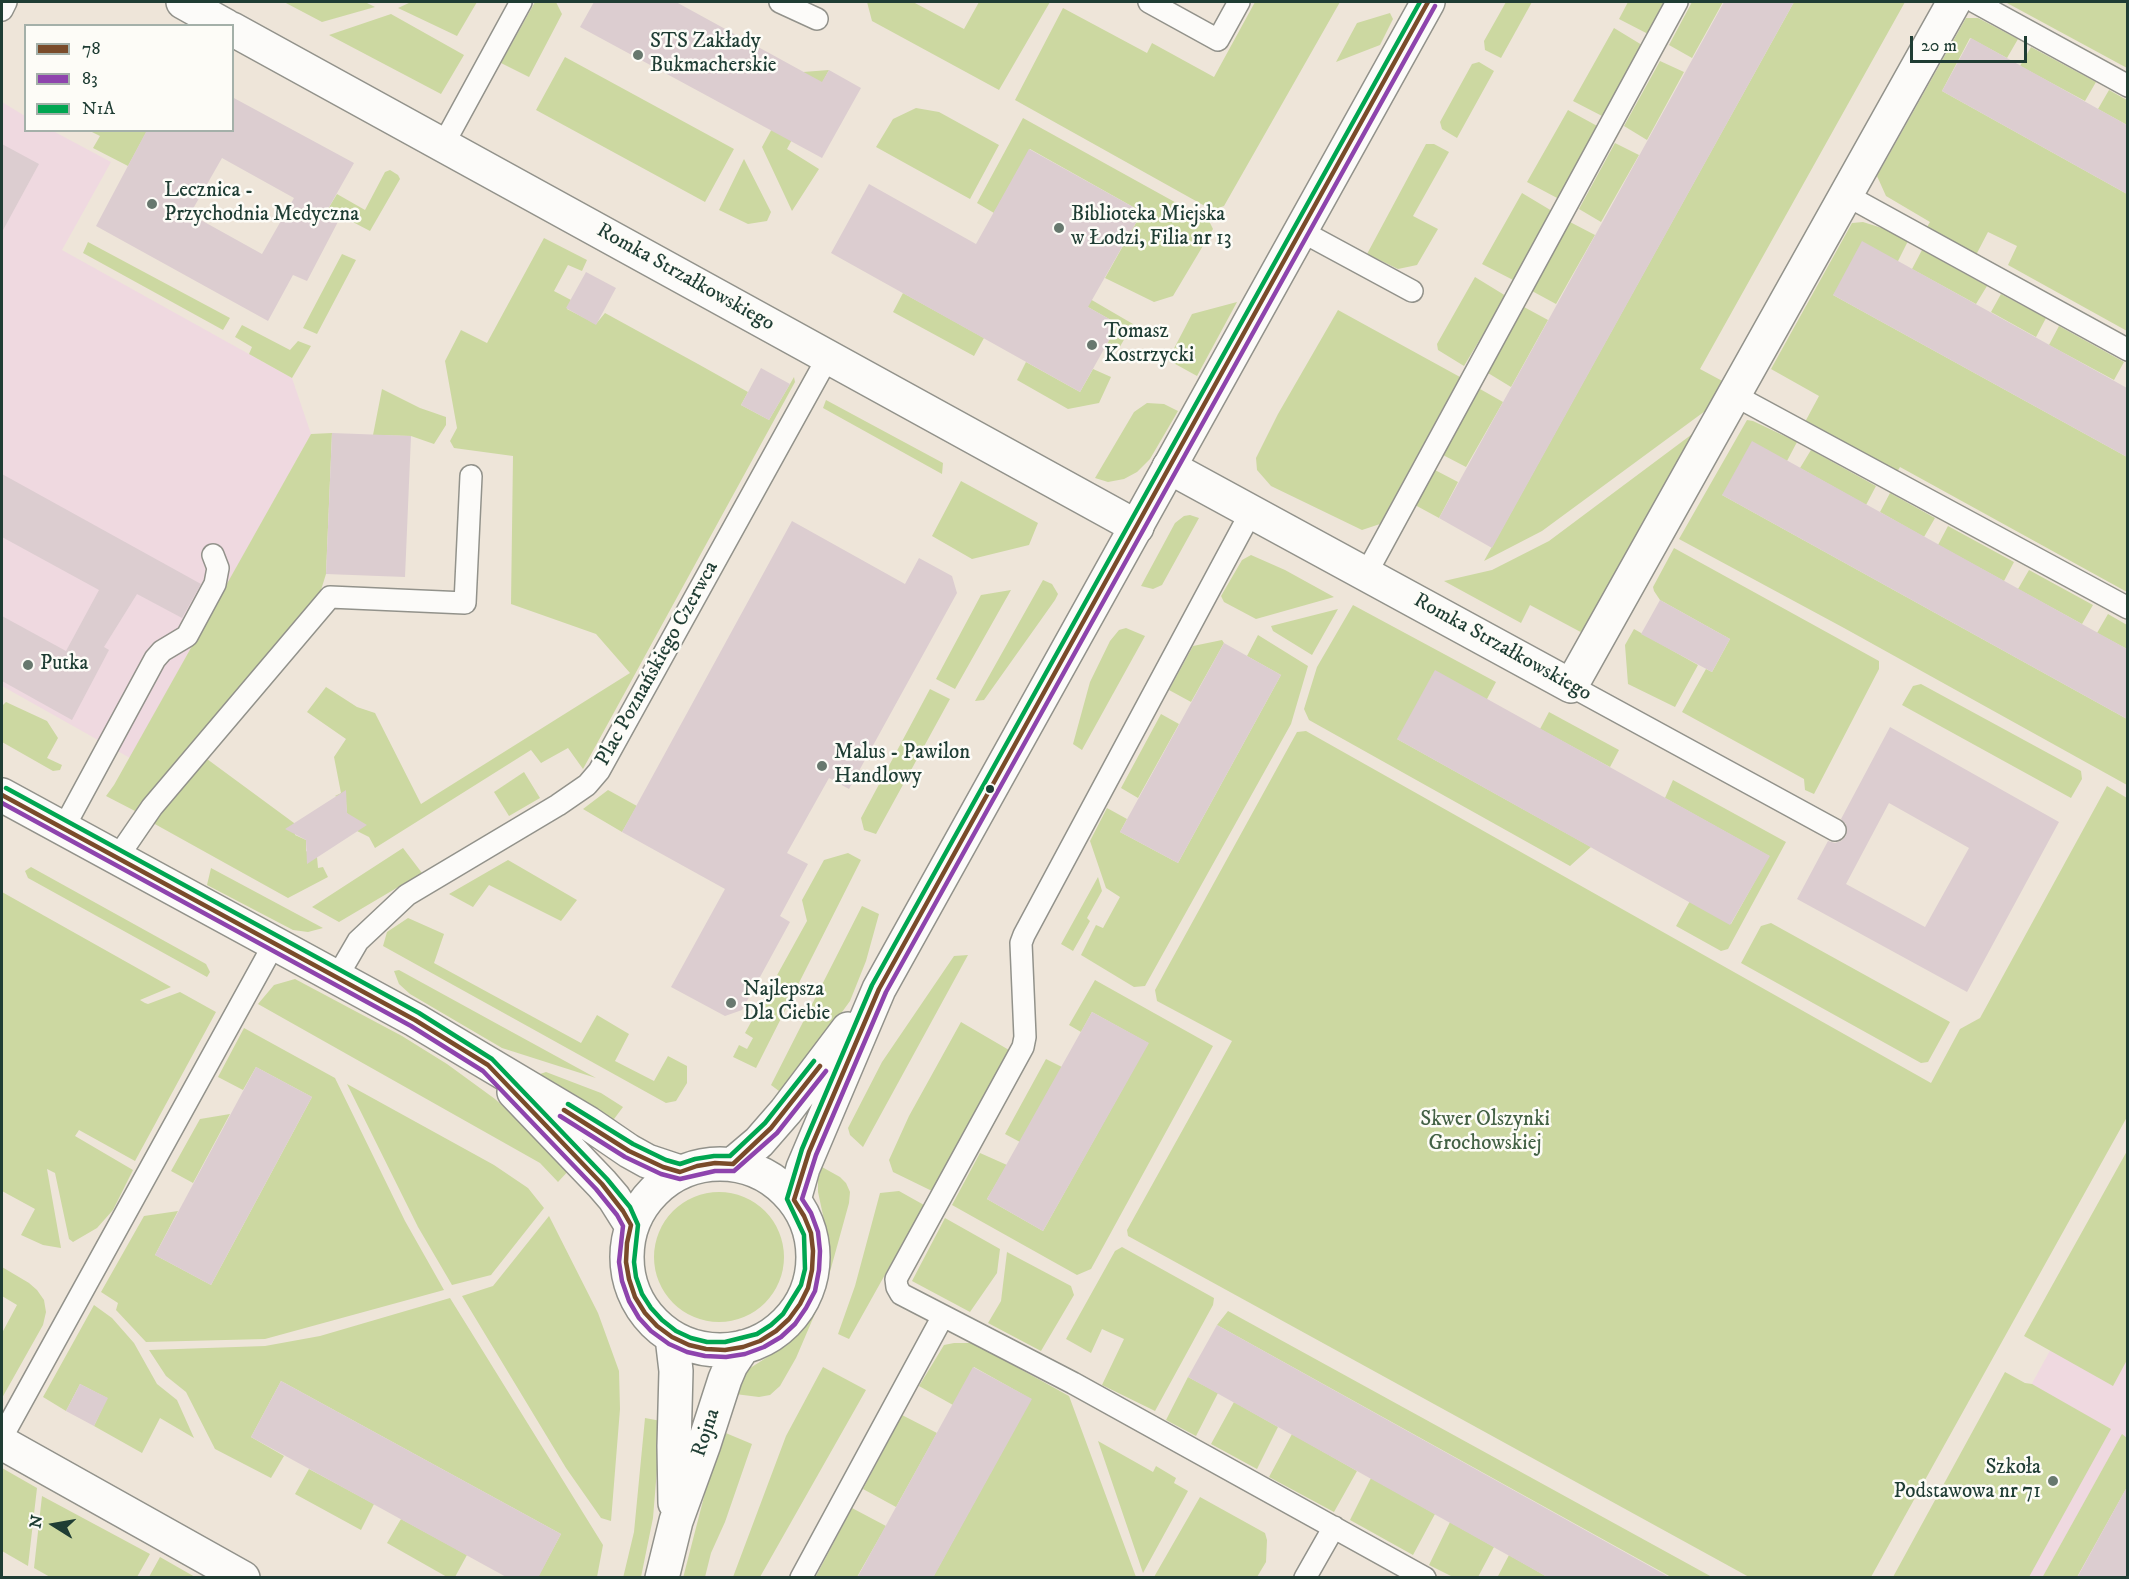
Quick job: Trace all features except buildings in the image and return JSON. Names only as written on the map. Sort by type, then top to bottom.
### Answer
[{"type":"street","points":[[183,2],[222,24]]},
{"type":"street","points":[[794,1200],[803,1168],[879,989],[1428,2]]},
{"type":"street","points":[[1571,686],[1954,2]]},
{"type":"street","name":"Romka Strzałkowskiego","points":[[234,30],[1137,526]]},
{"type":"street","name":"Romka Strzałkowskiego","points":[[1169,467],[1571,686]]},
{"type":"street","points":[[2,795],[423,1025],[588,1123],[629,1151],[647,1161],[680,1172]]},
{"type":"street","points":[[733,1164],[759,1142],[786,1111],[879,989]]},
{"type":"street","points":[[488,1065],[602,1184],[632,1225]]},
{"type":"street","points":[[715,1163],[733,1164],[751,1168],[767,1176],[794,1200],[811,1233],[812,1270],[808,1288],[800,1304],[776,1331],[760,1341],[743,1347],[725,1350],[706,1349],[688,1345],[672,1337],[645,1313],[629,1280],[626,1262],[627,1243],[639,1209],[650,1194],[664,1182],[680,1172],[697,1166],[715,1163]]},
{"type":"street","name":"Rojna","points":[[672,1337],[676,1371],[674,1446],[676,1521]]},
{"type":"street","name":"Rojna","points":[[662,1578],[676,1521],[704,1444],[724,1379],[730,1365],[743,1347]]},
{"type":"street","points":[[2,1443],[243,1578]]},
{"type":"lane","points":[[2,9],[6,2]]},
{"type":"lane","points":[[443,145],[521,2]]},
{"type":"lane","points":[[780,2],[817,20]]},
{"type":"lane","points":[[1149,2],[1218,40],[1239,2]]},
{"type":"lane","points":[[1366,574],[1677,2]]},
{"type":"lane","points":[[1975,2],[2127,86]]},
{"type":"lane","points":[[1846,195],[2127,350]]},
{"type":"lane","points":[[1301,231],[1412,291]]},
{"type":"lane","name":"Plac Poznańskiego Czerwca","points":[[337,977],[358,941],[406,896],[558,805],[587,785],[599,771],[828,357]]},
{"type":"lane","points":[[1734,395],[2127,608]]},
{"type":"lane","points":[[117,858],[152,807],[330,597],[465,603],[471,476]]},
{"type":"lane","points":[[1251,512],[1024,935],[1021,943],[1025,1037],[1023,1047],[896,1280],[901,1293],[1072,1383],[1425,1578]]},
{"type":"lane","points":[[63,829],[155,659],[162,651],[187,636],[215,584],[218,568],[213,555]]},
{"type":"lane","name":"Romka Strzałkowskiego","points":[[1571,686],[1834,830]]},
{"type":"lane","points":[[2,1437],[274,944]]},
{"type":"lane","points":[[801,1578],[943,1316]]},
{"type":"lane","points":[[1305,1578],[1334,1527]]},
{"type":"shaded area","points":[[2,102],[24,115],[24,132],[55,132],[111,162],[62,250],[292,378],[311,434],[130,758],[2,686]]},
{"type":"shaded area","name":"Szkoła Podstawowa nr 71","points":[[2127,1210],[2127,1577],[1925,1578],[2041,1367]]},
{"type":"green space","points":[[284,2],[365,2],[375,7],[322,22]]},
{"type":"green space","points":[[411,2],[477,2],[457,36],[398,8]]},
{"type":"green space","points":[[535,2],[556,2],[562,14],[529,77],[501,63]]},
{"type":"green space","points":[[867,2],[913,2],[964,29],[979,2],[1050,2],[999,90],[872,21]]},
{"type":"green space","points":[[1255,2],[1340,2],[1224,206],[1212,210],[1015,100],[1063,8],[1147,53],[1152,43],[1214,77]]},
{"type":"green space","points":[[1506,2],[1532,2],[1501,58],[1485,50],[1484,41]]},
{"type":"green space","points":[[1628,2],[1668,2],[1650,35],[1619,19]]},
{"type":"green space","points":[[1692,2],[1723,2],[1692,58],[1669,45]]},
{"type":"green space","points":[[1794,2],[1905,2],[1700,369],[1728,384],[1716,403],[1542,531],[1484,561]]},
{"type":"green space","points":[[2127,2],[2127,68],[2007,3]]},
{"type":"green space","points":[[1390,13],[1393,19],[1380,45],[1336,62],[1357,23]]},
{"type":"green space","points":[[391,14],[464,55],[441,94],[329,35]]},
{"type":"green space","points":[[1966,18],[1978,18],[2018,39],[2007,58],[1970,38],[1942,91],[2127,194],[2127,331],[2008,265],[2017,246],[1988,232],[1976,255],[1927,227],[1930,222],[1886,196],[1877,176]]},
{"type":"green space","points":[[1614,28],[1642,45],[1604,117],[1573,101]]},
{"type":"green space","points":[[2031,47],[2096,82],[2085,101],[2020,66]]},
{"type":"green space","points":[[565,57],[734,149],[705,202],[536,110]]},
{"type":"green space","points":[[1660,61],[1684,72],[1647,140],[1624,126]]},
{"type":"green space","points":[[1479,62],[1494,71],[1457,138],[1442,129],[1440,122],[1472,64]]},
{"type":"green space","points":[[829,70],[787,149],[819,169],[792,211],[762,147],[803,72]]},
{"type":"green space","points":[[2109,90],[2127,100],[2127,125],[2098,109]]},
{"type":"green space","points":[[916,108],[939,112],[999,145],[970,199],[876,147],[893,119]]},
{"type":"green space","points":[[1568,110],[1599,127],[1559,199],[1527,182]]},
{"type":"green space","points":[[1023,118],[1209,221],[1213,229],[1173,296],[1154,302],[1105,278],[1142,212],[1030,149],[994,213],[977,203]]},
{"type":"green space","points":[[92,132],[146,132],[128,166],[93,148],[100,136]]},
{"type":"green space","points":[[1615,143],[1639,155],[1601,222],[1579,209]]},
{"type":"green space","points":[[1426,144],[1434,144],[1449,152],[1413,216],[1438,229],[1417,265],[1398,269],[1367,254]]},
{"type":"green space","points":[[744,159],[771,212],[767,221],[748,224],[719,210]]},
{"type":"green space","points":[[390,170],[400,179],[370,231],[328,209],[337,194],[365,210],[385,172]]},
{"type":"green space","points":[[1522,193],[1552,211],[1515,281],[1482,264]]},
{"type":"green space","points":[[1570,222],[1595,235],[1556,304],[1532,291]]},
{"type":"green space","points":[[1863,222],[1885,229],[1908,241],[1898,261],[1833,295],[2127,457],[2127,592],[1900,467],[1897,472],[1805,422],[1819,396],[1771,369],[1852,223]]},
{"type":"green space","points":[[544,238],[587,260],[582,271],[568,265],[554,291],[571,300],[567,309],[596,324],[605,313],[698,364],[748,392],[741,405],[769,420],[794,377],[795,382],[583,769],[568,748],[541,763],[531,750],[375,848],[369,837],[357,831],[347,813],[346,802],[335,796],[341,793],[334,757],[346,739],[307,712],[326,687],[357,707],[375,713],[421,804],[630,673],[596,634],[511,604],[513,456],[454,448],[450,441],[457,428],[445,361],[461,330],[487,343]]},
{"type":"green space","points":[[88,242],[230,318],[223,330],[83,253]]},
{"type":"green space","points":[[1922,250],[1987,286],[1976,304],[1912,269]]},
{"type":"green space","points":[[342,254],[356,260],[317,334],[303,328]]},
{"type":"green space","points":[[1475,277],[1506,296],[1464,366],[1438,350],[1437,344]]},
{"type":"green space","points":[[903,293],[984,338],[974,356],[893,312]]},
{"type":"green space","points":[[2001,294],[2046,318],[2036,337],[1991,312]]},
{"type":"green space","points":[[1090,299],[1133,324],[1118,350],[1107,344],[1118,324],[1086,306]]},
{"type":"green space","points":[[1237,302],[1197,376],[1168,360],[1192,314]]},
{"type":"green space","points":[[1524,307],[1548,320],[1511,387],[1488,373]]},
{"type":"green space","points":[[1338,310],[1460,377],[1380,524],[1362,530],[1271,486],[1257,470],[1256,458],[1278,414]]},
{"type":"green space","points":[[242,325],[290,350],[298,341],[311,346],[292,378],[249,354],[252,347],[235,337]]},
{"type":"green space","points":[[2059,326],[2124,362],[2114,380],[2049,345]]},
{"type":"green space","points":[[1026,362],[1080,392],[1093,369],[1111,377],[1099,403],[1068,409],[1017,380]]},
{"type":"green space","points":[[382,389],[420,408],[446,417],[446,425],[434,444],[411,436],[373,435]]},
{"type":"green space","points":[[1480,389],[1503,402],[1466,467],[1443,455]]},
{"type":"green space","points":[[826,400],[943,463],[942,474],[823,408]]},
{"type":"green space","points":[[1147,403],[1164,404],[1178,411],[1150,459],[1137,472],[1124,479],[1108,482],[1095,478],[1134,412]]},
{"type":"green space","points":[[1747,420],[1797,442],[1787,461],[1722,495],[2127,719],[2127,785],[1679,539]]},
{"type":"green space","points":[[1707,423],[1590,637],[1530,605],[1521,623],[1444,581],[1492,570],[1549,541]]},
{"type":"green space","points":[[332,433],[326,574],[321,590],[135,811],[106,796],[311,434]]},
{"type":"green space","points":[[1811,450],[1876,486],[1866,505],[1800,468]]},
{"type":"green space","points":[[1435,470],[1458,482],[1439,518],[1415,505]]},
{"type":"green space","points":[[961,481],[1038,523],[1029,545],[972,559],[932,536]]},
{"type":"green space","points":[[1890,493],[1935,518],[1924,537],[1880,512]]},
{"type":"green space","points":[[1184,516],[1199,518],[1162,585],[1153,589],[1141,586],[1175,523]]},
{"type":"green space","points":[[1948,526],[2014,562],[2004,581],[1938,545]]},
{"type":"green space","points":[[1674,548],[1879,661],[1879,669],[1814,794],[1805,790],[1804,779],[1682,712],[1706,669],[1712,672],[1730,639],[1660,600],[1654,591],[1653,587]]},
{"type":"green space","points":[[1251,555],[1285,570],[1334,597],[1256,619],[1224,602],[1221,596],[1242,560]]},
{"type":"green space","points":[[2029,570],[2093,605],[2082,624],[2018,589]]},
{"type":"green space","points":[[1043,580],[1052,584],[1058,594],[1055,600],[984,700],[975,701]]},
{"type":"green space","points":[[1011,590],[955,689],[936,679],[981,595]]},
{"type":"green space","points":[[1353,605],[1496,682],[1487,699],[1397,739],[1591,847],[1570,866],[1309,720],[1304,709],[1317,667]]},
{"type":"green space","points":[[1338,609],[1312,655],[1273,631],[1271,626]]},
{"type":"green space","points":[[2108,614],[2127,625],[2127,649],[2097,633]]},
{"type":"green space","points":[[1126,628],[1145,636],[1082,750],[1073,744],[1090,682],[1110,641],[1119,630]]},
{"type":"green space","points":[[1634,629],[1698,665],[1675,707],[1628,684],[1625,645]]},
{"type":"green space","points":[[1258,635],[1308,666],[1291,724],[1145,986],[1134,987],[1081,955],[1096,925],[1103,928],[1120,897],[1106,888],[1090,841],[1107,808],[1127,819],[1120,832],[1178,863],[1281,675],[1247,656]]},
{"type":"green space","points":[[1222,640],[1224,643],[1191,702],[1169,690],[1193,646]]},
{"type":"green space","points":[[1921,684],[2081,771],[2082,779],[2071,798],[1902,705],[1913,686]]},
{"type":"green space","points":[[930,689],[950,699],[876,834],[864,830],[861,818]]},
{"type":"green space","points":[[6,702],[47,721],[58,738],[47,758],[62,765],[60,770],[53,771],[2,742],[2,706]]},
{"type":"green space","points":[[1549,712],[1619,750],[1610,767],[1540,729]]},
{"type":"green space","points":[[1161,714],[1179,724],[1138,798],[1121,788]]},
{"type":"green space","name":"Skwer Olszynki Grochowskiej","points":[[1306,731],[1931,1083],[1960,1029],[1980,1018],[2107,786],[2127,798],[2127,1117],[1871,1577],[1749,1577],[1128,1236],[1127,1230],[1232,1041],[1157,1001],[1155,990],[1297,732]]},
{"type":"green space","points":[[207,759],[294,823],[295,835],[306,840],[306,851],[317,857],[318,868],[323,867],[328,877],[288,898],[153,823],[159,811]]},
{"type":"green space","points":[[524,772],[540,798],[509,816],[494,792]]},
{"type":"green space","points":[[1673,780],[1786,842],[1728,949],[1721,951],[1676,926],[1690,901],[1731,924],[1769,856],[1665,798]]},
{"type":"green space","points":[[608,790],[637,806],[622,832],[583,809]]},
{"type":"green space","points":[[403,848],[422,873],[339,922],[312,907]]},
{"type":"green space","points":[[848,853],[861,860],[756,1068],[733,1057],[739,1045],[747,1049],[753,1038],[745,1033],[807,921],[802,900],[824,860]]},
{"type":"green space","points":[[508,860],[577,900],[561,921],[489,885],[473,907],[449,894]]},
{"type":"green space","points":[[31,867],[206,964],[210,972],[207,977],[28,878],[25,871]]},
{"type":"green space","points":[[211,868],[323,928],[308,932],[293,930],[207,885]]},
{"type":"green space","points":[[1098,877],[1102,891],[1087,918],[1090,921],[1073,951],[1061,944]]},
{"type":"green space","points":[[2,892],[171,987],[140,1000],[145,1003],[148,1004],[180,992],[216,1012],[135,1161],[79,1130],[75,1136],[133,1170],[113,1210],[97,1228],[73,1242],[69,1239],[55,1173],[47,1169],[61,1248],[43,1245],[21,1235],[35,1209],[2,1191]]},
{"type":"green space","points":[[862,906],[879,914],[866,961],[850,1001],[783,1094],[771,1085]]},
{"type":"green space","points":[[408,918],[444,934],[434,963],[581,1043],[597,1015],[629,1034],[615,1061],[654,1081],[668,1056],[687,1066],[687,1083],[676,1101],[666,1103],[383,946],[387,932]]},
{"type":"green space","points":[[1771,923],[1950,1022],[1928,1062],[1921,1063],[1741,963],[1761,926]]},
{"type":"green space","points":[[968,955],[863,1147],[850,1135],[848,1128],[882,1062],[954,956]]},
{"type":"green space","points":[[399,970],[596,1078],[502,1048],[410,994],[399,984],[394,971]]},
{"type":"green space","points":[[295,979],[402,1036],[447,1064],[495,1099],[571,1168],[558,1182],[540,1163],[258,1004],[274,985]]},
{"type":"green space","points":[[1095,980],[1213,1046],[1091,1269],[1077,1275],[952,1205],[980,1153],[1007,1165],[987,1199],[1043,1231],[1148,1043],[1092,1012],[1081,1032],[1069,1025]]},
{"type":"green space","points":[[961,1022],[1009,1050],[932,1191],[893,1172],[889,1160],[909,1116]]},
{"type":"green space","points":[[244,1028],[335,1078],[405,1221],[444,1290],[265,1339],[146,1342],[116,1310],[118,1303],[101,1292],[144,1216],[178,1211],[155,1255],[211,1285],[312,1097],[256,1067],[243,1090],[218,1077]]},
{"type":"green space","points":[[1046,1059],[1062,1067],[1020,1142],[1005,1134]]},
{"type":"green space","points":[[546,1072],[601,1093],[623,1107],[611,1123],[540,1074]]},
{"type":"green space","points":[[347,1084],[494,1165],[528,1188],[544,1208],[491,1275],[452,1285],[418,1227]]},
{"type":"green space","points":[[230,1114],[193,1183],[171,1171],[200,1119]]},
{"type":"green space","points":[[2127,1151],[2127,1360],[2113,1386],[2024,1336]]},
{"type":"green space","points":[[822,1167],[840,1177],[850,1192],[828,1279],[829,1243],[818,1192],[818,1179]]},
{"type":"green space","points":[[899,1191],[924,1205],[849,1339],[838,1334],[855,1286],[880,1193]]},
{"type":"green space","points":[[719,1192],[744,1197],[765,1211],[779,1232],[784,1257],[779,1282],[765,1303],[744,1317],[719,1322],[694,1317],[673,1303],[659,1282],[654,1257],[659,1232],[673,1211],[694,1197]]},
{"type":"green space","points":[[549,1216],[598,1313],[619,1371],[620,1409],[611,1521],[601,1518],[566,1468],[462,1296],[493,1286]]},
{"type":"green space","points":[[945,1218],[1000,1249],[997,1273],[970,1312],[912,1281]]},
{"type":"green space","points":[[1122,1247],[1214,1298],[1213,1305],[1155,1411],[1102,1385],[1124,1339],[1102,1329],[1091,1353],[1066,1339],[1115,1251]]},
{"type":"green space","points":[[1007,1252],[1071,1286],[1074,1295],[1041,1351],[988,1323],[1001,1301]]},
{"type":"green space","points":[[2,1267],[37,1290],[44,1300],[46,1312],[43,1325],[2,1398],[2,1333],[17,1305],[2,1296]]},
{"type":"green space","points":[[450,1298],[603,1545],[597,1577],[538,1577],[561,1534],[281,1381],[251,1437],[284,1456],[271,1478],[215,1449],[186,1392],[166,1376],[149,1350],[265,1346],[320,1336]]},
{"type":"green space","points":[[94,1305],[112,1318],[134,1343],[157,1384],[177,1400],[194,1438],[160,1418],[142,1453],[94,1426],[107,1398],[80,1384],[66,1411],[43,1397]]},
{"type":"green space","points":[[817,1309],[796,1358],[780,1386],[770,1395],[759,1397],[735,1394],[747,1370],[788,1344],[802,1331]]},
{"type":"green space","points":[[1228,1311],[1712,1577],[1671,1577],[1217,1325]]},
{"type":"green space","points":[[973,1343],[1069,1396],[1136,1577],[933,1577],[1031,1399],[974,1367],[953,1405],[919,1386],[944,1345]]},
{"type":"green space","points":[[823,1367],[866,1390],[760,1577],[733,1577],[786,1436]]},
{"type":"green space","points":[[2005,1372],[2025,1383],[2032,1384],[2111,1429],[2029,1577],[1893,1577]]},
{"type":"green space","points":[[1188,1377],[1218,1393],[1196,1436],[1166,1420]]},
{"type":"green space","points":[[1234,1402],[1278,1427],[1257,1469],[1211,1444]]},
{"type":"green space","points":[[902,1415],[937,1433],[896,1507],[863,1489]]},
{"type":"green space","points":[[645,1418],[661,1421],[653,1518],[641,1577],[623,1578],[634,1532]]},
{"type":"green space","points":[[721,1431],[752,1444],[725,1522],[711,1553],[705,1577],[683,1578]]},
{"type":"green space","points":[[1292,1434],[1357,1471],[1334,1512],[1269,1477]]},
{"type":"green space","points":[[2122,1434],[2127,1438],[2127,1487],[2077,1577],[2042,1578]]},
{"type":"green space","points":[[1098,1441],[1153,1472],[1156,1466],[1176,1478],[1174,1483],[1188,1491],[1143,1573]]},
{"type":"green space","points":[[2,1468],[37,1488],[28,1566],[2,1551]]},
{"type":"green space","points":[[309,1469],[374,1504],[361,1530],[295,1494]]},
{"type":"green space","points":[[1371,1478],[1435,1514],[1413,1555],[1350,1520]]},
{"type":"green space","points":[[42,1496],[150,1554],[137,1577],[50,1577],[34,1568]]},
{"type":"green space","points":[[1200,1497],[1265,1533],[1266,1562],[1257,1577],[1154,1577]]},
{"type":"green space","points":[[852,1508],[886,1526],[857,1577],[815,1578]]},
{"type":"green space","points":[[401,1519],[467,1555],[455,1577],[447,1577],[387,1543]]},
{"type":"green space","points":[[1450,1522],[1494,1547],[1478,1577],[1453,1577],[1429,1565]]},
{"type":"green space","points":[[1509,1555],[1549,1578],[1497,1578]]},
{"type":"green space","points":[[160,1557],[195,1577],[149,1577]]},
{"type":"transit line","name":"N1A","points":[[6,788],[419,1013],[492,1059],[607,1179],[630,1207],[638,1225],[634,1262],[636,1277],[642,1294],[662,1320],[676,1331],[707,1342],[725,1342],[757,1334],[783,1314],[801,1285],[805,1269],[804,1235],[787,1199],[802,1149],[872,985],[1420,2]]},
{"type":"transit line","name":"78","points":[[2,795],[415,1020],[488,1065],[602,1184],[623,1211],[631,1225],[626,1262],[629,1279],[635,1297],[657,1326],[672,1337],[689,1345],[706,1349],[725,1350],[760,1341],[789,1319],[808,1288],[812,1270],[811,1233],[794,1200],[809,1152],[879,989],[1428,2]]},
{"type":"transit line","name":"83","points":[[2,803],[411,1026],[483,1071],[596,1189],[617,1215],[623,1226],[619,1262],[622,1281],[629,1301],[639,1318],[651,1331],[669,1344],[687,1352],[705,1356],[726,1357],[745,1354],[764,1347],[781,1337],[795,1324],[815,1291],[820,1251],[818,1232],[811,1213],[802,1199],[816,1155],[886,992],[1435,6]]},
{"type":"transit line","name":"N1A","points":[[568,1104],[633,1144],[666,1160],[680,1164],[695,1159],[730,1156],[765,1123],[814,1061]]},
{"type":"transit line","name":"78","points":[[564,1110],[629,1151],[663,1167],[680,1172],[715,1163],[733,1164],[771,1128],[820,1066]]},
{"type":"transit line","name":"83","points":[[560,1116],[625,1157],[661,1174],[680,1179],[715,1171],[734,1171],[777,1133],[826,1071]]},
{"type":"place","name":"STS Zakłady Bukmacherskie","points":[[638,55]]},
{"type":"place","name":"Lecznica - Przychodnia Medyczna","points":[[152,204]]},
{"type":"place","name":"Biblioteka Miejska w Łodzi, Filia nr 13","points":[[1059,228]]},
{"type":"place","name":"Tomasz Kostrzycki","points":[[1092,345]]},
{"type":"place","name":"Putka","points":[[28,665]]},
{"type":"place","name":"Malus - Pawilon Handlowy","points":[[822,766]]},
{"type":"place","name":"Najlepsza Dla Ciebie","points":[[731,1003]]},
{"type":"place","name":"Szkoła Podstawowa nr 71","points":[[2053,1481]]}]
